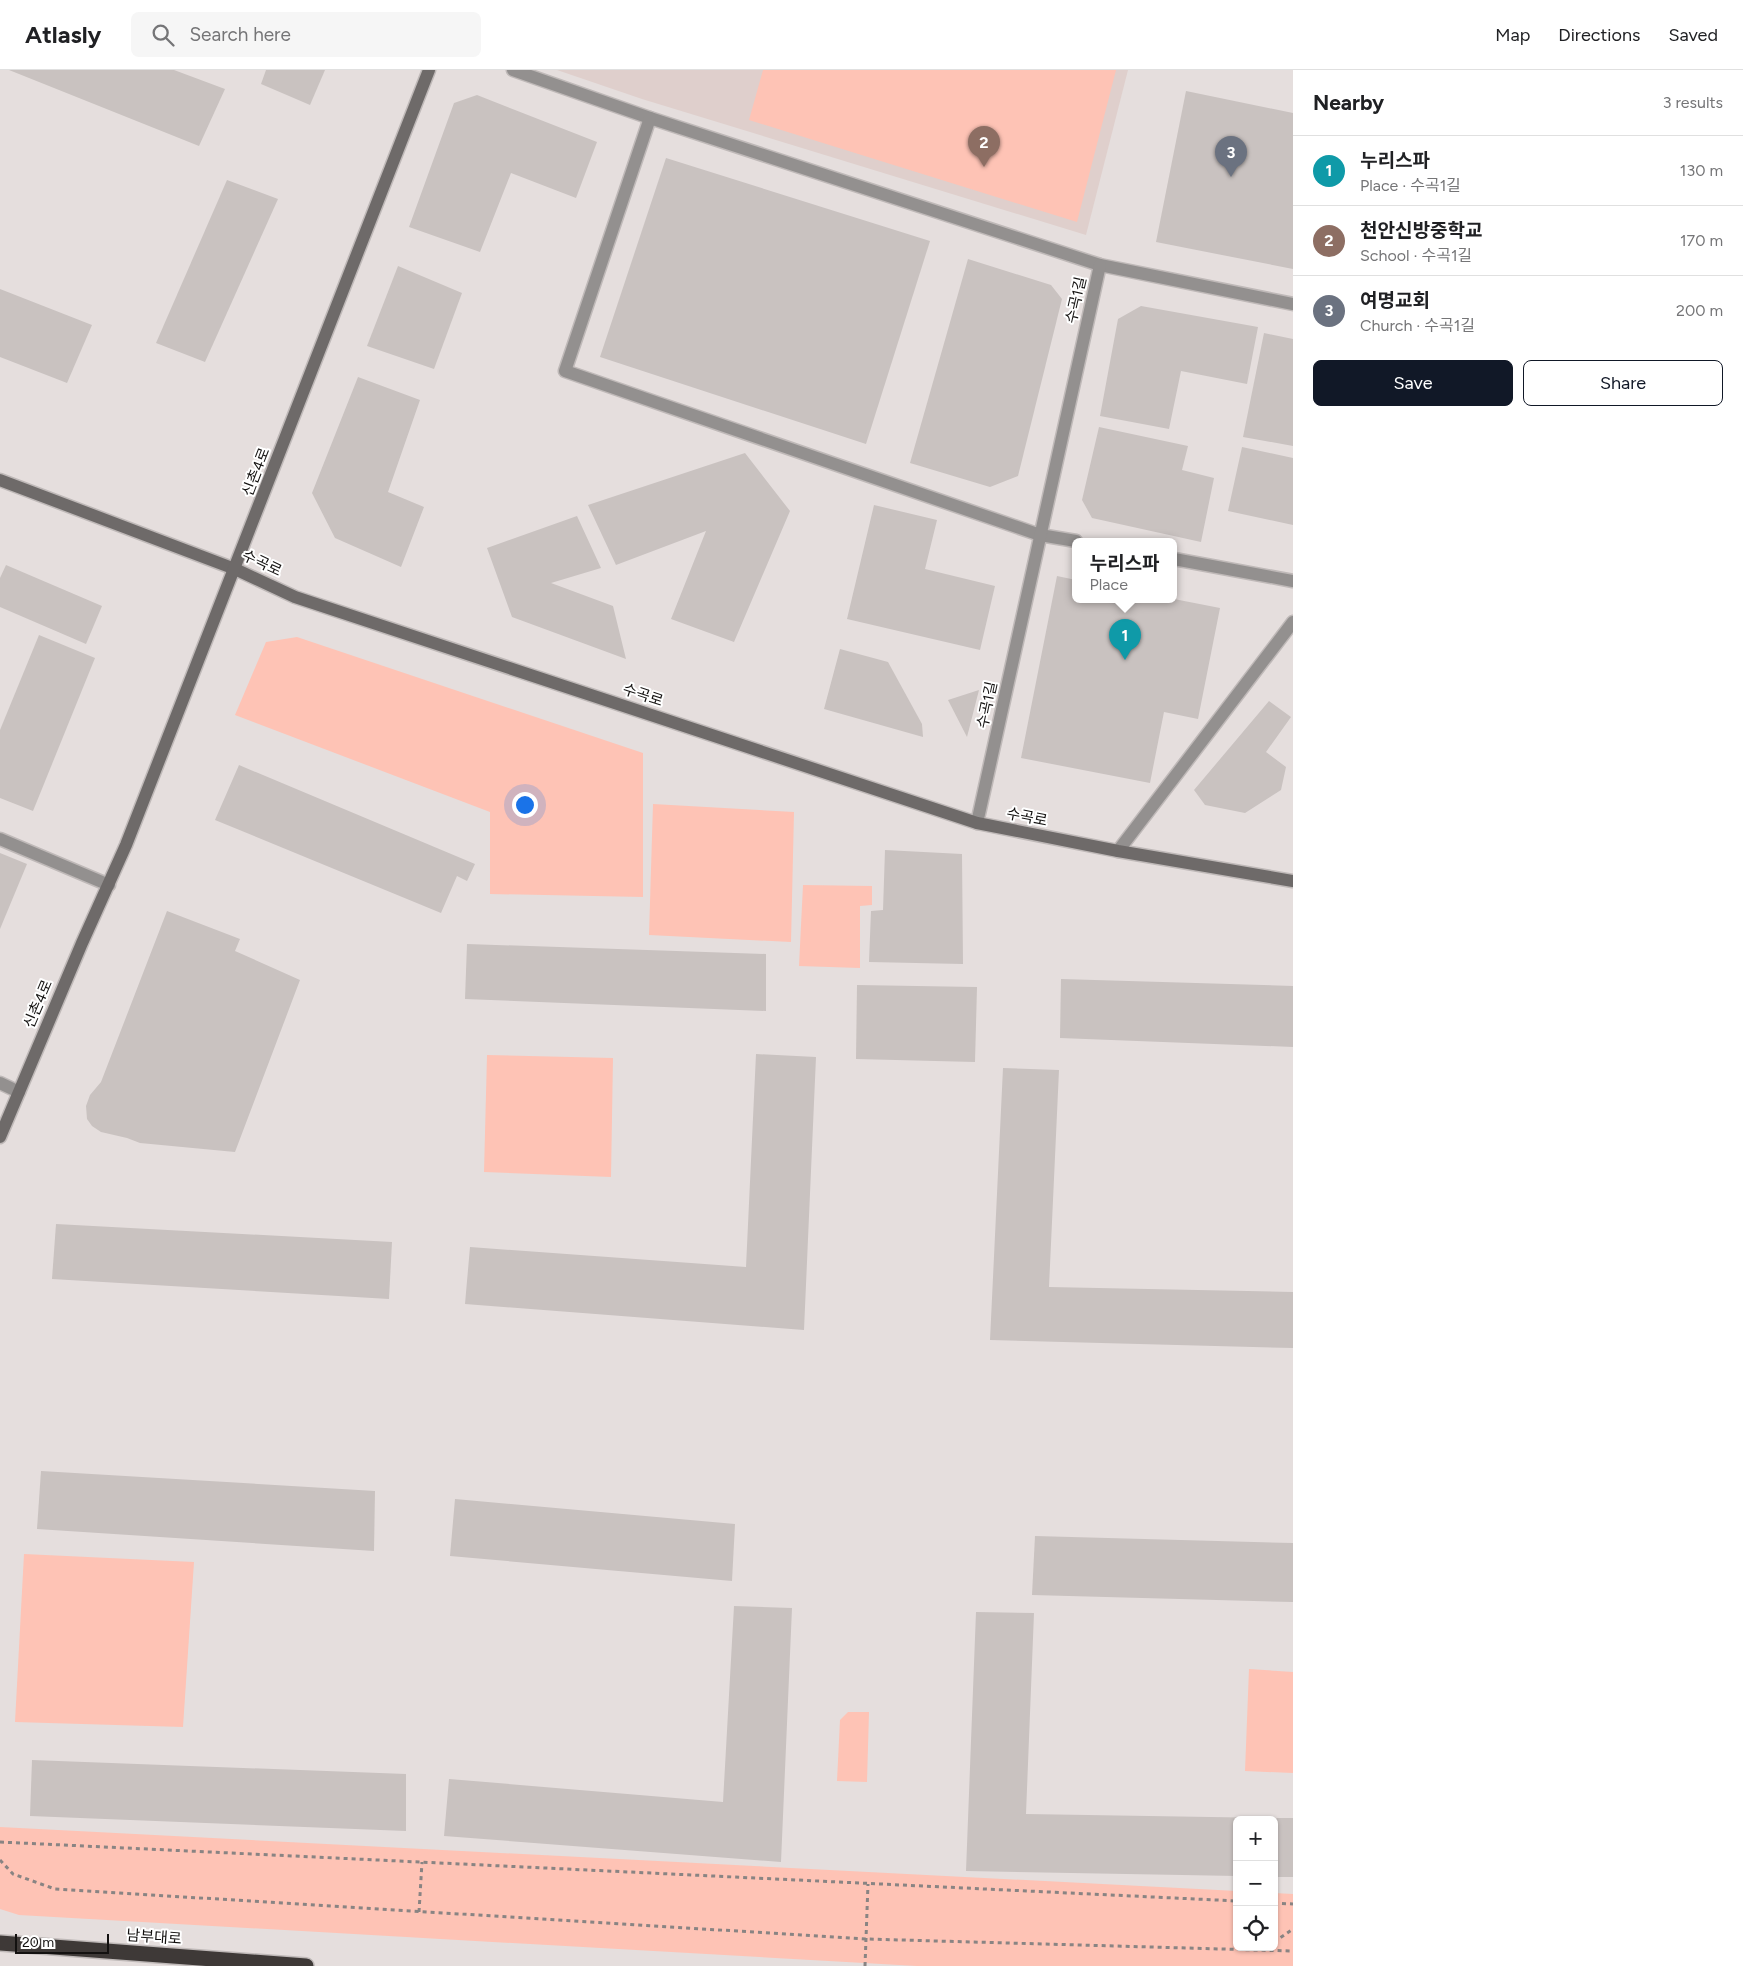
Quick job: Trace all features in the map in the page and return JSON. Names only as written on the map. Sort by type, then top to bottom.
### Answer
[{"type":"highway","name":"남부대로","points":[[0,1943],[306,1966]]},
{"type":"street","name":"신촌4로","points":[[0,1137],[82,943],[109,885],[235,569],[429,70]]},
{"type":"street","points":[[513,70],[650,118],[1100,265]]},
{"type":"street","points":[[650,118],[565,371],[1040,535],[1072,540]]},
{"type":"street","name":"수곡1길","points":[[978,823],[1100,265],[1293,304]]},
{"type":"street","name":"수곡로","points":[[0,480],[235,569],[295,597],[978,823],[1118,851],[1293,880]]},
{"type":"street","points":[[1177,560],[1293,581]]},
{"type":"street","points":[[1118,851],[1293,622]]},
{"type":"street","points":[[0,839],[109,885]]},
{"type":"street","points":[[0,1083],[19,1092]]},
{"type":"path","points":[[0,1842],[1233,1902]]},
{"type":"path","points":[[0,1860],[13,1874],[55,1889],[866,1939],[1233,1950]]},
{"type":"path","points":[[419,1912],[422,1862]]},
{"type":"path","points":[[865,1966],[868,1884]]},
{"type":"path","points":[[1278,1903],[1293,1904]]},
{"type":"path","points":[[1278,1939],[1293,1929]]},
{"type":"path","points":[[1278,1951],[1293,1951]]},
{"type":"shaded area","points":[[557,70],[1128,70],[1086,235],[642,99]]},
{"type":"shaded area","points":[[763,70],[1116,70],[1077,222],[749,120]]},
{"type":"shaded area","points":[[297,637],[643,753],[643,897],[490,894],[490,812],[235,715],[266,642]]},
{"type":"shaded area","points":[[653,804],[794,812],[791,942],[649,935]]},
{"type":"shaded area","points":[[803,885],[872,886],[872,905],[860,906],[860,968],[799,966]]},
{"type":"shaded area","points":[[487,1055],[613,1058],[611,1177],[484,1172]]},
{"type":"shaded area","points":[[24,1554],[194,1562],[183,1727],[15,1722]]},
{"type":"shaded area","points":[[1249,1669],[1293,1672],[1293,1773],[1245,1771]]},
{"type":"shaded area","points":[[848,1712],[869,1712],[867,1782],[837,1781],[840,1720]]},
{"type":"shaded area","points":[[0,1827],[1233,1891],[1233,1951],[1278,1951],[1278,1893],[1293,1894],[1293,1966],[917,1966],[19,1915],[0,1909]]},
{"type":"building","points":[[9,70],[174,70],[225,89],[199,146]]},
{"type":"building","points":[[266,70],[325,70],[310,105],[261,84]]},
{"type":"building","points":[[1186,91],[1293,113],[1293,269],[1156,242]]},
{"type":"building","points":[[477,95],[597,142],[576,198],[511,173],[480,252],[409,227],[454,103]]},
{"type":"building","points":[[666,158],[930,241],[866,444],[600,357]]},
{"type":"building","points":[[227,180],[278,199],[205,362],[156,343]]},
{"type":"building","points":[[968,259],[1051,285],[1062,299],[1018,476],[990,487],[910,463]]},
{"type":"building","points":[[398,266],[462,293],[434,369],[367,346]]},
{"type":"building","points":[[0,289],[92,325],[67,383],[0,357]]},
{"type":"building","points":[[1141,306],[1258,327],[1247,384],[1181,371],[1169,429],[1100,416],[1118,319]]},
{"type":"building","points":[[1264,333],[1293,339],[1293,446],[1243,437]]},
{"type":"building","points":[[358,377],[420,400],[388,492],[424,507],[401,567],[335,538],[312,493]]},
{"type":"building","points":[[1099,427],[1188,446],[1182,470],[1214,478],[1201,542],[1092,518],[1082,500]]},
{"type":"building","points":[[1242,447],[1293,458],[1293,525],[1228,511]]},
{"type":"building","points":[[745,453],[790,511],[734,642],[671,619],[706,531],[616,565],[588,505]]},
{"type":"building","points":[[874,505],[937,520],[925,569],[995,586],[980,650],[847,619]]},
{"type":"building","points":[[577,516],[601,568],[551,583],[613,606],[626,659],[512,617],[487,548]]},
{"type":"building","points":[[6,565],[102,606],[86,644],[0,607],[0,578]]},
{"type":"building","points":[[1057,576],[1072,579],[1072,603],[1177,603],[1177,600],[1220,608],[1198,719],[1164,712],[1150,783],[1021,758]]},
{"type":"building","points":[[39,635],[95,658],[33,811],[0,798],[0,730]]},
{"type":"building","points":[[840,649],[888,662],[922,724],[923,737],[824,709]]},
{"type":"building","points":[[979,690],[967,737],[948,700]]},
{"type":"building","points":[[1269,701],[1291,717],[1266,752],[1286,767],[1281,790],[1245,813],[1205,805],[1194,790]]},
{"type":"building","points":[[239,765],[475,864],[467,881],[457,876],[441,913],[215,820]]},
{"type":"building","points":[[885,850],[962,854],[963,964],[869,962],[871,911],[883,910]]},
{"type":"building","points":[[0,853],[27,864],[0,929]]},
{"type":"building","points":[[167,911],[240,939],[235,951],[300,980],[235,1152],[140,1143],[101,1132],[92,1126],[87,1119],[86,1106],[90,1095],[101,1082]]},
{"type":"building","points":[[467,944],[766,954],[766,1011],[465,999]]},
{"type":"building","points":[[1061,979],[1293,986],[1293,1047],[1060,1038]]},
{"type":"building","points":[[857,985],[977,987],[975,1062],[856,1059]]},
{"type":"building","points":[[756,1054],[816,1057],[804,1330],[465,1304],[470,1247],[746,1267]]},
{"type":"building","points":[[1003,1068],[1059,1070],[1049,1287],[1293,1292],[1293,1348],[990,1340]]},
{"type":"building","points":[[56,1224],[392,1242],[389,1299],[52,1279]]},
{"type":"building","points":[[41,1471],[375,1491],[374,1551],[37,1529]]},
{"type":"building","points":[[455,1499],[735,1524],[732,1581],[450,1556]]},
{"type":"building","points":[[1035,1536],[1293,1543],[1293,1602],[1032,1595]]},
{"type":"building","points":[[734,1606],[792,1608],[781,1862],[444,1836],[449,1779],[723,1802]]},
{"type":"building","points":[[976,1612],[1034,1613],[1026,1814],[1233,1817],[1233,1876],[966,1871]]},
{"type":"building","points":[[32,1760],[406,1774],[406,1831],[30,1816]]},
{"type":"building","points":[[1278,1818],[1293,1818],[1293,1877],[1278,1877]]},
{"type":"place","name":"천안신방중학교","points":[[984,167]]},
{"type":"place","name":"여명교회","points":[[1231,177]]},
{"type":"place","name":"누리스파","points":[[1125,660]]}]
